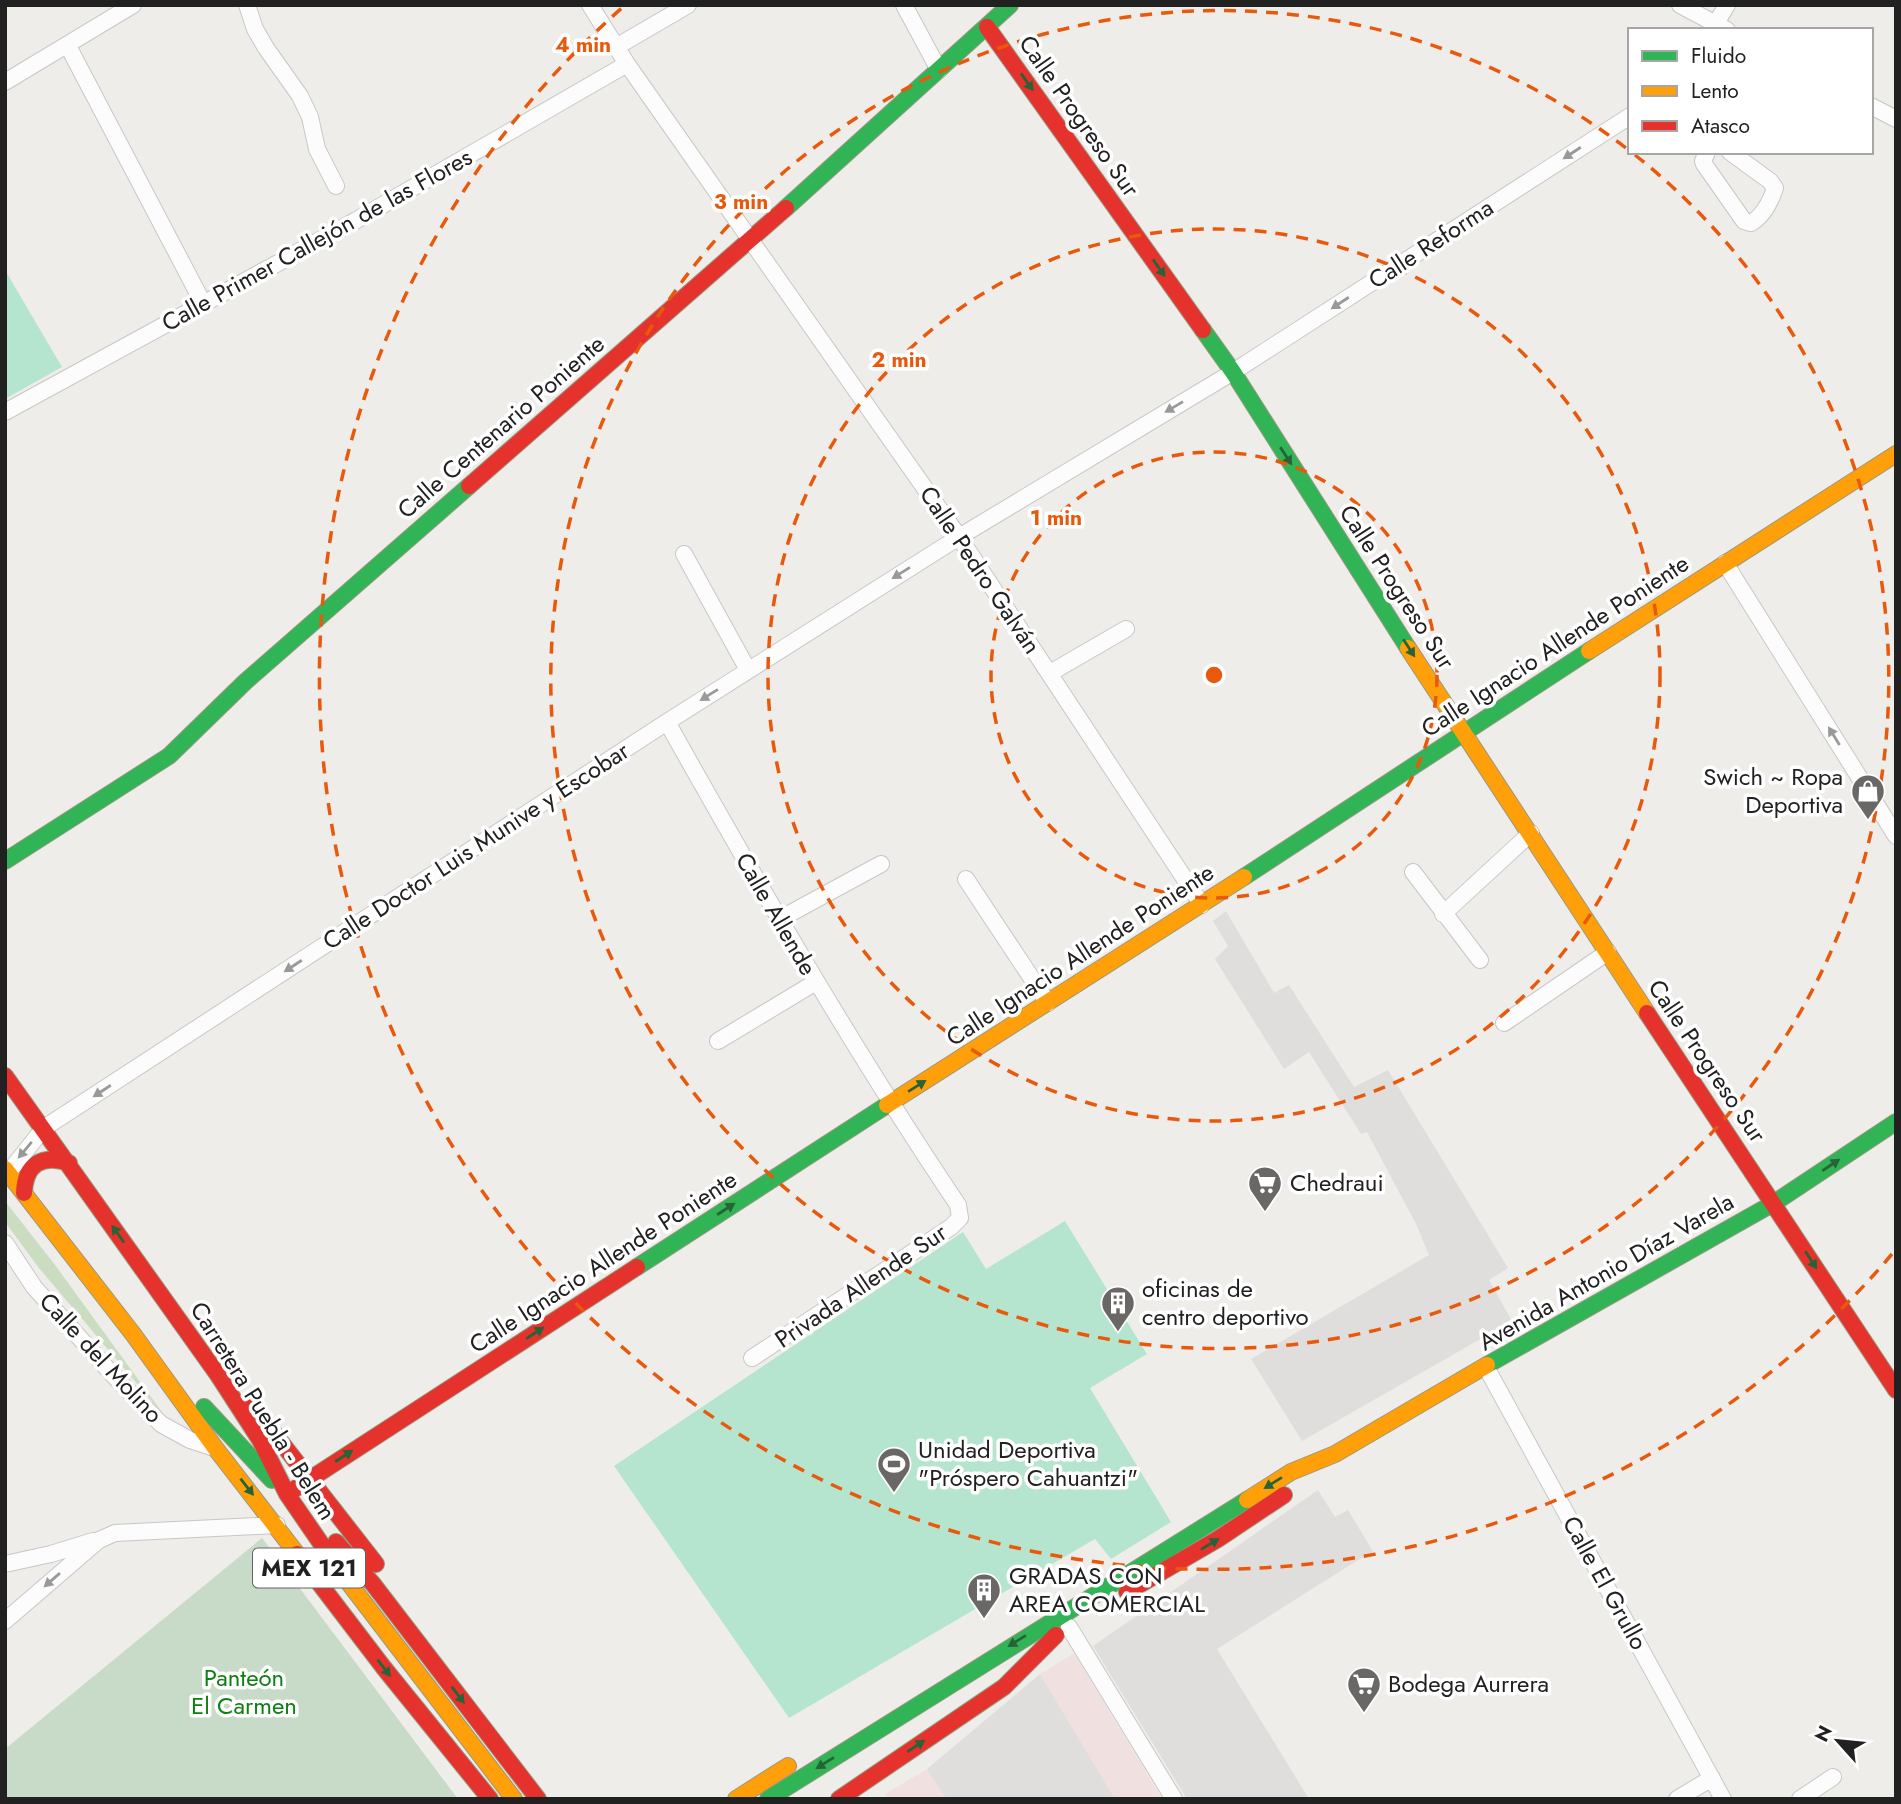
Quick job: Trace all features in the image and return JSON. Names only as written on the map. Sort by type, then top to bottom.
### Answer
[{"type":"main road","name":"Calle Centenario Poniente","points":[[5,861],[169,756],[245,682],[750,240],[1010,5]]},
{"type":"main road","name":"Calle Progreso Sur","points":[[987,27],[1233,372],[1462,732],[1896,1390]]},
{"type":"main road","name":"Calle Ignacio Allende Poniente","points":[[287,1494],[890,1103],[1202,905],[1462,732],[1896,454]]},
{"type":"main road","name":"Carretera Puebla - Belem","points":[[5,1078],[44,1128],[218,1375],[260,1440],[287,1494],[367,1608],[514,1799]]},
{"type":"main road","points":[[5,1078],[5,1091]]},
{"type":"main road","name":"Avenida Antonio Díaz Varela","points":[[768,1799],[1291,1472],[1335,1454],[1774,1203],[1896,1122]]},
{"type":"main road","points":[[24,1193],[26,1175],[37,1163],[52,1158],[69,1163]]},
{"type":"main road","name":"Carretera Puebla - Belem","points":[[7,1171],[384,1668],[490,1799]]},
{"type":"main road","points":[[133,1334],[184,1384],[231,1438],[337,1543],[373,1584],[538,1799]]},
{"type":"main road","points":[[218,1375],[263,1418],[554,1799]]},
{"type":"main road","name":"Avenida Antonio Díaz Varela","points":[[797,1799],[1062,1631],[1218,1539],[1320,1471],[1335,1454]]},
{"type":"main road","points":[[839,1799],[860,1793],[1004,1687],[1062,1631]]},
{"type":"main road","points":[[925,1683],[977,1666]]},
{"type":"main road","points":[[736,1799],[806,1754]]},
{"type":"street","points":[[5,82],[133,5]]},
{"type":"street","points":[[247,5],[255,29],[266,48],[300,96],[310,117],[317,149],[336,186]]},
{"type":"street","name":"Calle Pedro Galván","points":[[590,5],[627,64],[959,537],[1202,905]]},
{"type":"street","points":[[616,47],[688,5]]},
{"type":"street","points":[[904,5],[939,70]]},
{"type":"street","points":[[1680,5],[1718,28],[1727,5]]},
{"type":"street","points":[[68,46],[202,303]]},
{"type":"street","name":"Calle Primer Callejón de las Flores","points":[[5,412],[355,221],[627,64]]},
{"type":"street","points":[[1873,107],[1896,119]]},
{"type":"street","name":"Calle Reforma","points":[[959,537],[1233,372],[1628,117]]},
{"type":"street","points":[[1706,154],[1704,164],[1744,221],[1751,223],[1758,219],[1775,188],[1770,181],[1733,154]]},
{"type":"street","name":"Calle Doctor Luis Munive y Escobar","points":[[7,1171],[44,1128],[667,722],[959,537]]},
{"type":"street","points":[[684,554],[748,670]]},
{"type":"street","points":[[1725,563],[1896,836]]},
{"type":"street","points":[[1049,673],[1126,629]]},
{"type":"street","name":"Calle Allende","points":[[667,722],[778,920],[890,1103]]},
{"type":"street","points":[[1443,914],[1531,834]]},
{"type":"street","points":[[778,920],[881,864]]},
{"type":"street","points":[[1413,872],[1480,960]]},
{"type":"street","points":[[966,879],[1048,1003]]},
{"type":"street","points":[[1504,1023],[1608,952]]},
{"type":"street","points":[[718,1041],[816,982]]},
{"type":"street","name":"Privada Allende Sur","points":[[752,1358],[951,1227],[960,1218],[958,1205],[890,1103]]},
{"type":"street","name":"Calle del Molino","points":[[5,1243],[34,1287],[161,1424],[190,1440],[216,1449]]},
{"type":"street","name":"Calle El Grullo","points":[[1486,1367],[1723,1799]]},
{"type":"street","points":[[5,1564],[51,1554],[115,1533],[277,1525]]},
{"type":"street","points":[[5,1621],[99,1539]]},
{"type":"street","points":[[1062,1631],[1174,1799]]},
{"type":"street","points":[[1800,1799],[1833,1777]]},
{"type":"street","points":[[1677,1799],[1712,1778]]},
{"type":"shaded area","points":[[1226,911],[1274,993],[1289,985],[1354,1087],[1388,1070],[1508,1268],[1489,1280],[1512,1321],[1302,1441],[1251,1359],[1429,1255],[1416,1224],[1367,1132],[1361,1134],[1309,1052],[1284,1069],[1215,959],[1228,946],[1213,921]]},
{"type":"shaded area","points":[[1318,1490],[1335,1517],[1348,1510],[1374,1553],[1358,1560],[1217,1649],[1309,1799],[1187,1799],[1093,1646]]},
{"type":"shaded area","points":[[1074,1653],[1162,1799],[1115,1799],[1040,1674]]},
{"type":"shaded area","points":[[1040,1674],[1115,1799],[946,1799],[927,1769]]},
{"type":"shaded area","points":[[927,1769],[946,1799],[887,1799],[885,1794]]},
{"type":"green space","points":[[5,270],[62,367],[5,399]]},
{"type":"green space","points":[[5,1201],[167,1419],[39,1268],[5,1222]]},
{"type":"green space","name":"Unidad Deportiva \"Próspero Cahuantzi\"","points":[[1065,1221],[1147,1354],[1090,1388],[1171,1522],[1111,1559],[1095,1539],[789,1718],[614,1466],[963,1232],[986,1269]]},
{"type":"green space","name":"Panteón El Carmen","points":[[262,1538],[458,1799],[5,1799],[5,1749]]},
{"type":"traffic: fast","points":[[786,208],[1010,5]]},
{"type":"traffic: fast","points":[[1203,330],[1233,372],[1408,648]]},
{"type":"traffic: fast","points":[[5,861],[169,756],[245,682],[469,486]]},
{"type":"traffic: fast","points":[[1244,877],[1589,651]]},
{"type":"traffic: fast","points":[[637,1267],[887,1105]]},
{"type":"traffic: fast","points":[[1487,1365],[1774,1203],[1896,1122]]},
{"type":"traffic: fast","points":[[204,1407],[272,1480]]},
{"type":"traffic: fast","points":[[768,1799],[1247,1500]]},
{"type":"traffic: slow","points":[[1589,651],[1896,454]]},
{"type":"traffic: slow","points":[[1408,648],[1647,1013]]},
{"type":"traffic: slow","points":[[887,1105],[1244,877]]},
{"type":"traffic: slow","points":[[5,1169],[133,1334],[216,1449],[297,1554]]},
{"type":"traffic: slow","points":[[1247,1500],[1291,1472],[1335,1454],[1487,1365]]},
{"type":"traffic: slow","points":[[342,1574],[514,1799]]},
{"type":"traffic: slow","points":[[736,1799],[788,1766]]},
{"type":"traffic: jam","points":[[987,27],[1203,330]]},
{"type":"traffic: jam","points":[[469,486],[786,208]]},
{"type":"traffic: jam","points":[[1647,1013],[1896,1390]]},
{"type":"traffic: jam","points":[[5,1076],[218,1375],[260,1440],[287,1494],[342,1574]]},
{"type":"traffic: jam","points":[[24,1193],[28,1175],[37,1164],[51,1160],[69,1163]]},
{"type":"traffic: jam","points":[[287,1494],[637,1267]]},
{"type":"traffic: jam","points":[[252,1405],[376,1564]]},
{"type":"traffic: jam","points":[[1127,1592],[1218,1539],[1284,1495]]},
{"type":"traffic: jam","points":[[336,1542],[373,1584],[538,1799]]},
{"type":"traffic: jam","points":[[297,1554],[384,1668],[490,1799]]},
{"type":"traffic: jam","points":[[839,1799],[1004,1687],[1056,1635]]},
{"type":"place","name":"Swich ~ Ropa Deportiva","points":[[1868,821]]},
{"type":"place","name":"Chedraui","points":[[1265,1213]]},
{"type":"place","name":"oficinas de centro deportivo","points":[[1118,1333]]},
{"type":"place","name":"Unidad Deportiva \"Próspero Cahuantzi\"","points":[[894,1494]]},
{"type":"place","name":"GRADAS CON AREA COMERCIAL","points":[[984,1620]]},
{"type":"place","name":"Bodega Aurrera","points":[[1364,1714]]}]
